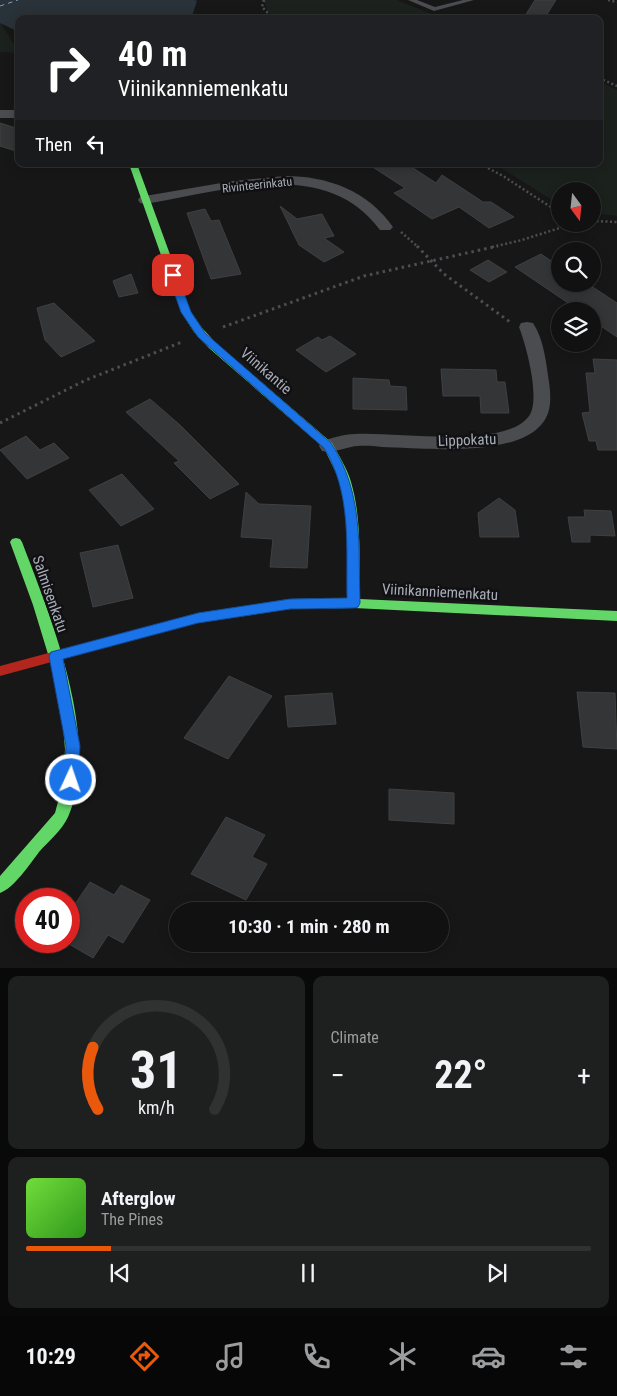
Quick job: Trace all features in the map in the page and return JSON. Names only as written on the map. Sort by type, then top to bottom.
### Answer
[{"type":"street","points":[[0,114],[15,114]]},
{"type":"street","name":"Viinikantie","points":[[134,167],[186,312],[201,335],[328,446],[342,470],[351,508],[354,603]]},
{"type":"street","name":"Rivinteerinkatu","points":[[145,200],[252,183],[286,180],[306,181],[334,188],[360,202],[375,214],[385,227]]},
{"type":"street","name":"Lippokatu","points":[[328,446],[367,440],[486,442],[508,438],[526,429],[539,413],[542,397],[536,352],[527,327]]},
{"type":"street","name":"Salmisenkatu","points":[[0,886],[28,859],[62,815],[71,780],[73,746],[56,656],[16,542]]},
{"type":"street","name":"Viinikanniemenkatu","points":[[0,671],[198,618],[290,604],[354,603],[617,616]]},
{"type":"lane","points":[[411,0],[434,9],[471,0]]},
{"type":"path","points":[[264,0],[262,6],[269,15]]},
{"type":"path","points":[[608,0],[617,2]]},
{"type":"path","points":[[603,80],[617,86]]},
{"type":"path","points":[[486,167],[551,206]]},
{"type":"path","points":[[601,221],[617,222]]},
{"type":"path","points":[[385,227],[406,235],[438,269],[491,310],[508,321],[527,327]]},
{"type":"path","points":[[0,423],[86,380],[201,335],[364,276],[522,240],[551,231]]},
{"type":"shaded area","points":[[0,0],[197,1],[192,15],[15,15],[15,30],[0,23]]},
{"type":"shaded area","points":[[260,0],[397,0],[434,15],[272,15],[266,9],[265,3]]},
{"type":"shaded area","points":[[1,23],[15,46],[15,53],[0,52]]},
{"type":"shaded area","points":[[603,83],[617,90],[617,216],[601,214],[601,182],[551,182],[551,199],[500,167],[603,167]]},
{"type":"building","points":[[535,0],[556,0],[547,15],[526,15]]},
{"type":"building","points":[[0,123],[15,128],[15,151],[0,146]]},
{"type":"building","points":[[373,167],[412,167],[436,183],[442,175],[483,202],[491,202],[514,217],[489,228],[459,207],[432,219],[394,193],[405,188]]},
{"type":"building","points":[[280,206],[297,219],[322,214],[334,236],[324,238],[344,252],[324,262],[299,245]]},
{"type":"building","points":[[205,209],[211,221],[219,220],[241,274],[211,279],[187,213]]},
{"type":"building","points":[[541,254],[551,261],[551,291],[515,267]]},
{"type":"building","points":[[488,260],[507,272],[489,282],[470,270]]},
{"type":"building","points":[[131,274],[138,293],[119,297],[113,281]]},
{"type":"building","points":[[552,292],[600,292],[617,303],[617,337],[601,326],[601,302],[567,302]]},
{"type":"building","points":[[54,303],[95,341],[61,357],[45,340],[37,308]]},
{"type":"building","points":[[330,336],[356,354],[326,372],[296,350],[318,337],[322,340]]},
{"type":"building","points":[[593,359],[617,360],[617,450],[598,450],[596,441],[589,441],[582,413],[590,412],[586,373],[595,373]]},
{"type":"building","points":[[441,369],[496,370],[497,382],[505,382],[509,413],[481,413],[480,396],[443,396]]},
{"type":"building","points":[[353,378],[389,380],[390,386],[406,387],[407,410],[353,409]]},
{"type":"building","points":[[150,399],[180,425],[239,484],[210,499],[174,463],[179,461],[126,412]]},
{"type":"building","points":[[26,436],[40,450],[54,443],[69,458],[27,479],[0,450]]},
{"type":"building","points":[[122,474],[154,509],[121,526],[89,490]]},
{"type":"building","points":[[246,492],[259,504],[311,506],[307,568],[270,567],[273,539],[241,537]]},
{"type":"building","points":[[499,498],[515,510],[519,537],[480,537],[478,513]]},
{"type":"building","points":[[584,510],[611,511],[615,536],[590,535],[590,542],[572,542],[568,517],[585,517]]},
{"type":"building","points":[[118,545],[133,598],[93,607],[80,553]]},
{"type":"building","points":[[229,676],[272,696],[228,759],[184,738]]},
{"type":"building","points":[[577,692],[615,693],[617,749],[583,747]]},
{"type":"building","points":[[332,693],[336,724],[288,727],[285,696]]},
{"type":"building","points":[[389,789],[454,793],[454,824],[389,820]]},
{"type":"building","points":[[226,817],[265,835],[252,857],[267,864],[246,900],[191,874]]},
{"type":"building","points":[[90,882],[114,895],[121,885],[150,900],[123,943],[108,935],[93,958],[80,950],[80,897]]},
{"type":"ferry route","points":[[0,6],[18,0]]},
{"type":"traffic: fast","points":[[134,167],[186,312],[198,330],[213,346],[328,446],[339,466],[346,482],[352,516],[354,603]]},
{"type":"traffic: fast","points":[[0,886],[61,817],[70,783],[72,749],[61,677],[51,641],[16,542]]},
{"type":"traffic: fast","points":[[198,618],[290,604],[354,603],[617,616]]},
{"type":"traffic: jam","points":[[0,671],[198,618]]},
{"type":"route","points":[[71,780],[73,746],[56,656],[198,618],[239,610],[290,604],[354,603],[351,508],[342,470],[328,446],[201,335],[186,312],[173,275]]}]
